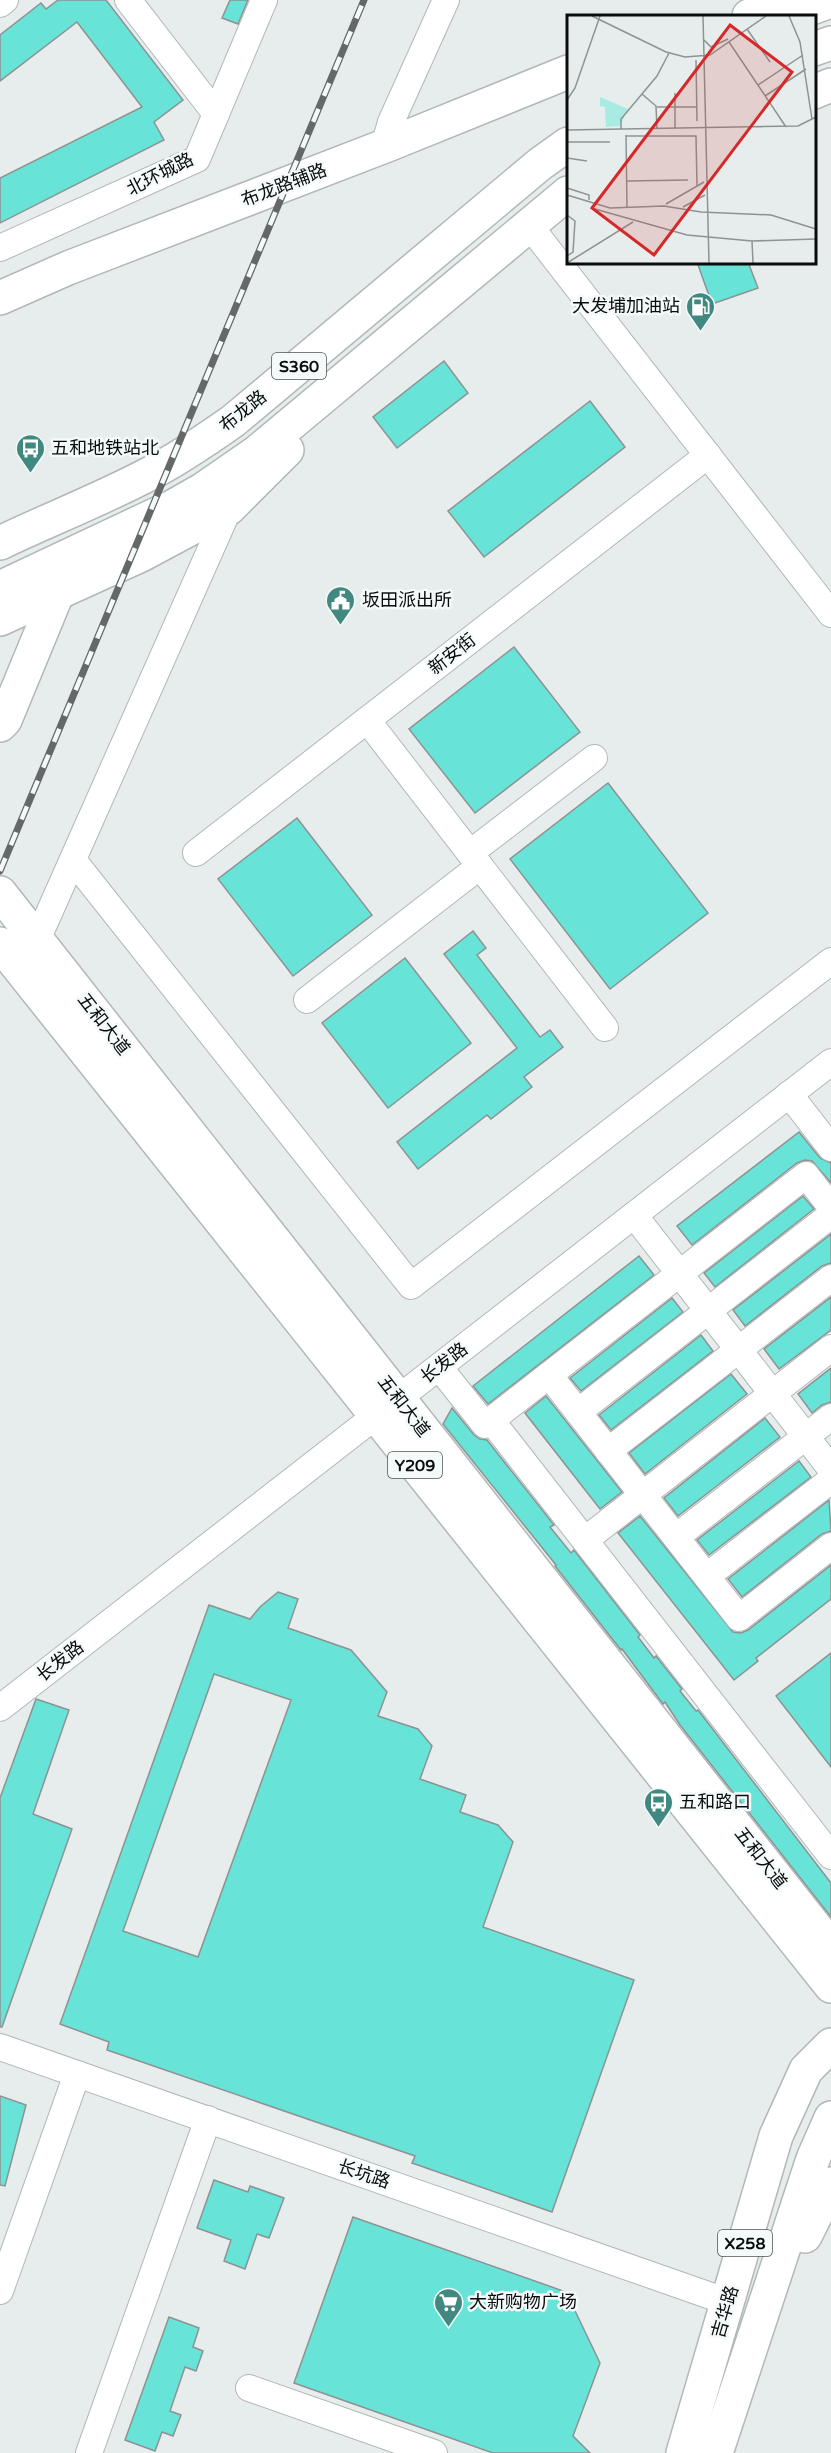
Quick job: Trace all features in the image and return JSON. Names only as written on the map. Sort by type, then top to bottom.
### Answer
[{"type":"main road","points":[[771,15],[793,14],[831,1]]},
{"type":"main road","points":[[816,48],[831,43]]},
{"type":"main road","name":"布龙路辅路","points":[[0,298],[68,268],[390,144],[567,72]]},
{"type":"main road","points":[[816,91],[831,85]]},
{"type":"main road","name":"布龙路","points":[[0,543],[135,482],[207,439],[242,413],[540,164],[567,145]]},
{"type":"main road","name":"S360","points":[[0,588],[142,522],[202,490],[257,452],[567,196]]},
{"type":"main road","points":[[0,619],[141,555],[229,508],[276,463],[361,365]]},
{"type":"main road","points":[[0,725],[5,720],[57,594]]},
{"type":"main road","name":"五和大道","points":[[0,893],[387,1407],[831,1986]]},
{"type":"main road","name":"五和大道","points":[[0,944],[387,1407],[829,1942]]},
{"type":"main road","name":"吉华路","points":[[683,2453],[776,2136],[806,2070],[831,2044]]},
{"type":"main road","name":"吉华路","points":[[716,2453],[813,2159],[831,2118]]},
{"type":"main road","points":[[760,2322],[831,2184]]},
{"type":"street","points":[[0,4],[5,0]]},
{"type":"street","points":[[128,0],[216,114]]},
{"type":"street","name":"北环城路","points":[[0,248],[197,159],[264,0]]},
{"type":"street","points":[[390,144],[387,136],[391,122],[446,0]]},
{"type":"street","points":[[529,225],[831,614]]},
{"type":"street","name":"新安街","points":[[196,853],[708,455]]},
{"type":"street","points":[[37,940],[229,508]]},
{"type":"street","points":[[367,720],[605,1028]]},
{"type":"street","points":[[307,1000],[594,758]]},
{"type":"street","points":[[73,860],[411,1286],[831,961]]},
{"type":"street","name":"长发路","points":[[0,1708],[831,1062]]},
{"type":"street","points":[[789,1094],[831,1148]]},
{"type":"street","points":[[439,1367],[485,1425],[806,1175],[831,1207]]},
{"type":"street","points":[[634,1215],[831,1469]]},
{"type":"street","points":[[578,1412],[831,1215]]},
{"type":"street","points":[[608,1451],[831,1278]]},
{"type":"street","points":[[585,1540],[831,1348]]},
{"type":"street","points":[[549,1375],[739,1618],[831,1546]]},
{"type":"street","points":[[676,1537],[831,1417]]},
{"type":"street","points":[[492,1420],[831,1856]]},
{"type":"street","points":[[707,1576],[831,1480]]},
{"type":"street","name":"长坑路","points":[[0,2046],[728,2301]]},
{"type":"street","points":[[0,2291],[78,2074]]},
{"type":"street","points":[[89,2453],[208,2119]]},
{"type":"street","points":[[249,2388],[434,2453]]},
{"type":"building","points":[[58,0],[106,0],[183,100],[154,122],[164,140],[0,223],[0,178],[142,107],[77,22],[0,81],[0,35],[41,3],[46,9]]},
{"type":"building","points":[[230,0],[248,0],[238,24],[222,18]]},
{"type":"building","points":[[698,264],[749,264],[758,288],[712,304]]},
{"type":"building","points":[[444,361],[468,393],[397,448],[373,417]]},
{"type":"building","points":[[590,401],[625,447],[484,557],[448,511]]},
{"type":"building","points":[[514,647],[580,732],[475,813],[409,729]]},
{"type":"building","points":[[608,783],[708,913],[610,989],[510,859]]},
{"type":"building","points":[[297,818],[372,915],[293,976],[218,879]]},
{"type":"building","points":[[473,931],[486,948],[477,955],[540,1037],[550,1030],[563,1047],[524,1077],[532,1087],[491,1119],[487,1115],[418,1169],[397,1142],[517,1048],[444,954]]},
{"type":"building","points":[[405,958],[471,1043],[388,1108],[322,1023]]},
{"type":"building","points":[[799,1132],[820,1158],[831,1163],[831,1183],[812,1161],[805,1160],[797,1163],[692,1245],[677,1226]]},
{"type":"building","points":[[803,1196],[814,1209],[715,1287],[704,1273]]},
{"type":"building","points":[[831,1234],[831,1263],[822,1266],[745,1326],[733,1310]]},
{"type":"building","points":[[639,1256],[654,1275],[488,1404],[473,1386]]},
{"type":"building","points":[[831,1297],[831,1330],[779,1369],[764,1349]]},
{"type":"building","points":[[672,1298],[683,1312],[581,1391],[570,1378]]},
{"type":"building","points":[[701,1335],[713,1351],[611,1430],[599,1415]]},
{"type":"building","points":[[831,1368],[831,1402],[822,1405],[812,1413],[798,1394]]},
{"type":"building","points":[[731,1374],[747,1394],[645,1474],[629,1453]]},
{"type":"building","points":[[546,1396],[622,1492],[600,1509],[525,1413]]},
{"type":"building","points":[[452,1408],[474,1435],[487,1440],[554,1525],[550,1527],[571,1553],[574,1550],[640,1635],[638,1637],[654,1658],[656,1656],[682,1689],[680,1691],[696,1711],[698,1710],[831,1883],[831,1917],[680,1725],[665,1702],[663,1704],[443,1424]]},
{"type":"building","points":[[765,1418],[780,1437],[678,1516],[664,1498]]},
{"type":"building","points":[[799,1461],[811,1477],[709,1555],[697,1540]]},
{"type":"building","points":[[829,1500],[831,1531],[822,1534],[742,1597],[728,1579]]},
{"type":"building","points":[[640,1516],[733,1632],[741,1633],[748,1630],[831,1565],[831,1599],[756,1658],[758,1661],[734,1680],[618,1533]]},
{"type":"building","points":[[278,1592],[298,1599],[288,1628],[351,1650],[387,1692],[378,1716],[418,1729],[432,1746],[420,1779],[466,1795],[460,1812],[498,1825],[513,1842],[483,1927],[634,1980],[552,2212],[412,2163],[415,2156],[107,2050],[109,2042],[60,2024],[209,1605],[250,1619]],"holes":[[[214,1674],[291,1700],[198,1957],[123,1931]]]},
{"type":"building","points":[[831,1653],[831,1767],[776,1696]]},
{"type":"building","points":[[36,1699],[69,1710],[33,1814],[72,1829],[2,2027],[0,2027],[0,1798]]},
{"type":"building","points":[[0,2096],[26,2105],[5,2186],[0,2185]]},
{"type":"building","points":[[214,2180],[248,2192],[250,2186],[284,2198],[269,2238],[257,2234],[245,2269],[224,2261],[231,2240],[197,2228]]},
{"type":"building","name":"大新购物广场","points":[[353,2217],[566,2292],[600,2363],[573,2436],[590,2453],[493,2453],[294,2383]]},
{"type":"building","points":[[169,2317],[199,2328],[193,2347],[203,2351],[196,2371],[185,2367],[170,2411],[181,2415],[173,2436],[162,2432],[155,2451],[125,2440]]},
{"type":"railway","points":[[0,871],[364,0]]},
{"type":"place","name":"大发埔加油站","points":[[701,332]]},
{"type":"place","name":"五和地铁站北","points":[[30,474]]},
{"type":"place","name":"坂田派出所","points":[[341,626]]},
{"type":"place","name":"五和路口","points":[[658,1828]]},
{"type":"place","name":"大新购物广场","points":[[448,2328]]}]
